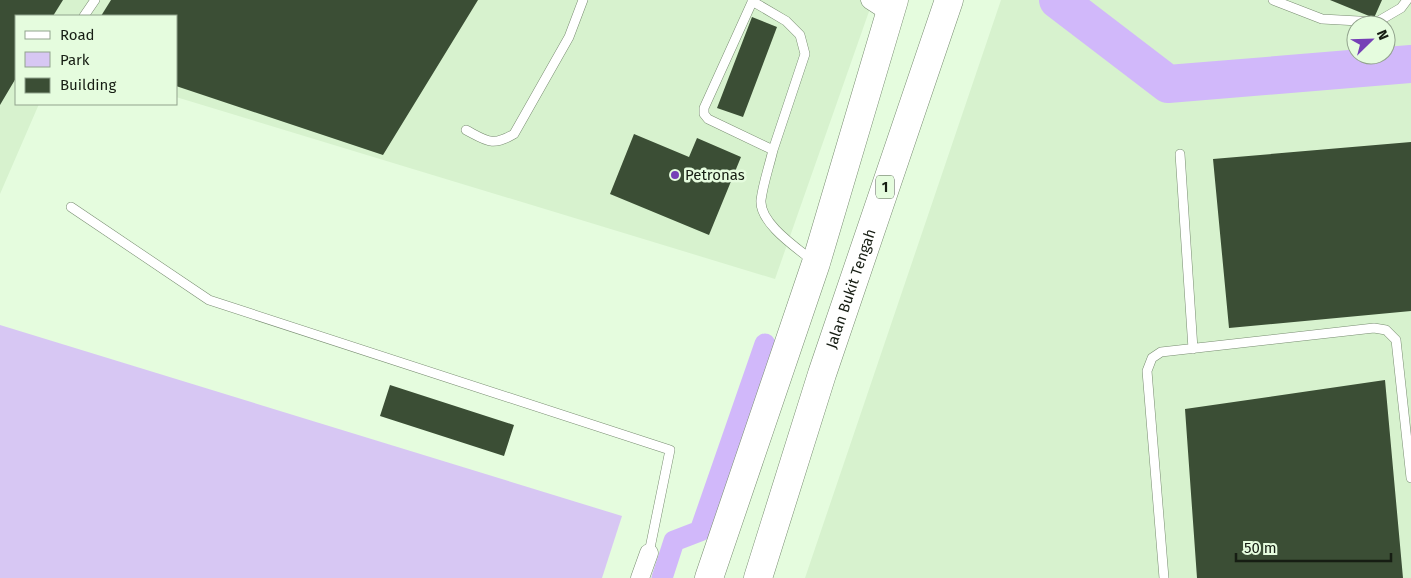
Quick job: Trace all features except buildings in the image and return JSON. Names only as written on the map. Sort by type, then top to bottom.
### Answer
[{"type":"highway","name":"Jalan Bukit Tengah","points":[[758,578],[822,374],[949,0]]},
{"type":"highway","points":[[710,578],[816,263],[885,4]]},
{"type":"street","points":[[640,578],[649,553]]},
{"type":"lane","points":[[85,15],[95,0]]},
{"type":"lane","points":[[466,130],[488,141],[502,142],[514,134],[568,37],[584,0]]},
{"type":"lane","points":[[1272,0],[1322,19],[1356,22],[1377,22],[1401,8],[1408,0]]},
{"type":"lane","points":[[773,150],[708,119],[704,114],[704,108],[752,1],[786,21],[800,35],[805,54],[773,150],[761,202],[764,216],[772,227],[816,263]]},
{"type":"lane","points":[[1180,154],[1193,349]]},
{"type":"lane","points":[[71,207],[209,300],[670,450],[649,553]]},
{"type":"lane","points":[[1164,578],[1147,371],[1152,358],[1162,352],[1374,328],[1386,330],[1396,340],[1411,479]]},
{"type":"shaded area","points":[[0,0],[873,0],[775,279],[178,98],[178,15],[15,15],[15,105],[39,105],[0,194]]},
{"type":"shaded area","points":[[1001,0],[1411,0],[1411,578],[805,578]]},
{"type":"green space","points":[[0,325],[622,516],[602,578],[0,578]]},
{"type":"waterway","points":[[1058,0],[1168,84],[1411,64]]},
{"type":"waterway","points":[[662,578],[674,541],[700,531],[765,344]]},
{"type":"place","name":"Petronas","points":[[675,175]]}]
